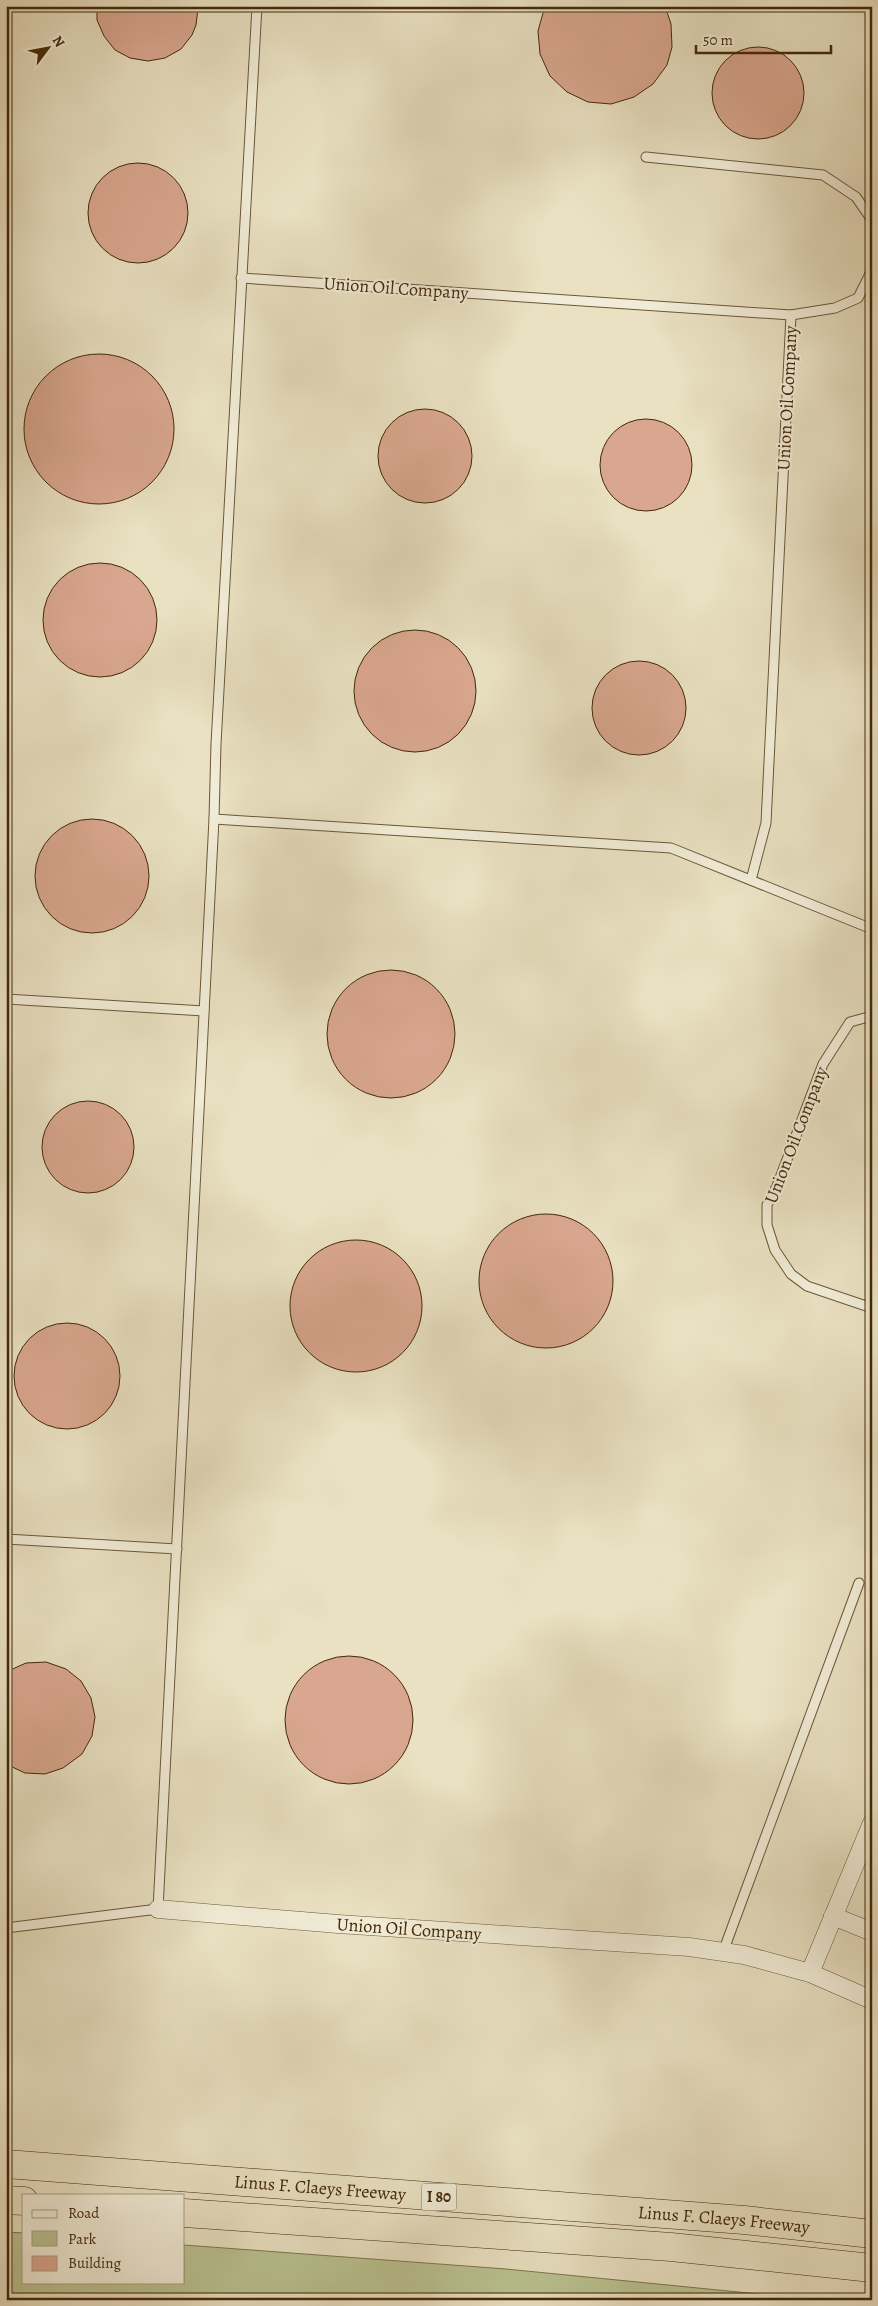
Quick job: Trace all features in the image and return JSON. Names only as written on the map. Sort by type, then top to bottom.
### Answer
[{"type":"highway","name":"Linus F. Claeys Freeway","points":[[6,2164],[744,2220],[872,2234]]},
{"type":"highway","points":[[6,2200],[22,2201]]},
{"type":"highway","name":"Linus F. Claeys Freeway","points":[[185,2213],[671,2247],[872,2268]]},
{"type":"street","points":[[810,1974],[872,1823]]},
{"type":"street","name":"Union Oil Company","points":[[158,1909],[338,1924],[689,1947],[744,1955],[810,1974],[872,2000]]},
{"type":"street","points":[[833,1916],[872,1932]]},
{"type":"lane","points":[[158,1909],[214,820],[217,724],[256,6]]},
{"type":"lane","points":[[646,157],[823,175],[856,197],[872,220]]},
{"type":"lane","points":[[791,315],[835,308],[858,298],[872,270]]},
{"type":"lane","name":"Union Oil Company","points":[[242,278],[791,315],[766,823],[751,880]]},
{"type":"lane","points":[[214,820],[671,848],[872,929]]},
{"type":"lane","points":[[6,999],[204,1011]]},
{"type":"lane","name":"Union Oil Company","points":[[872,1016],[850,1022],[823,1064],[778,1186],[767,1205],[767,1224],[775,1250],[791,1274],[807,1286],[872,1308]]},
{"type":"lane","points":[[6,1539],[177,1549]]},
{"type":"lane","points":[[723,1952],[859,1583]]},
{"type":"lane","name":"Union Oil Company","points":[[6,1928],[158,1909]]},
{"type":"green space","points":[[6,2232],[22,2233],[22,2284],[185,2284],[185,2245],[506,2269],[819,2300],[6,2300]]},
{"type":"building","points":[[97,6],[198,6],[198,8],[196,25],[192,35],[181,49],[165,58],[148,61],[130,58],[115,50],[104,36],[97,20]]},
{"type":"building","points":[[545,6],[665,6],[671,24],[672,47],[667,65],[653,84],[634,97],[611,104],[588,102],[567,92],[550,76],[540,54],[538,31]]},
{"type":"building","points":[[758,47],[776,50],[791,60],[801,75],[804,93],[801,111],[791,126],[776,136],[758,139],[740,136],[725,126],[715,111],[712,93],[715,75],[725,60],[740,50]]},
{"type":"building","points":[[138,163],[157,167],[173,178],[184,194],[188,213],[184,232],[173,248],[157,259],[138,263],[119,259],[103,248],[92,232],[88,213],[92,194],[103,178],[119,167]]},
{"type":"building","points":[[99,354],[128,360],[152,376],[168,400],[174,429],[168,458],[152,482],[128,498],[99,504],[70,498],[46,482],[30,458],[24,429],[30,400],[46,376],[70,360]]},
{"type":"building","points":[[425,409],[443,413],[458,423],[468,438],[472,456],[468,474],[458,489],[443,499],[425,503],[407,499],[392,489],[382,474],[378,456],[382,438],[392,423],[407,413]]},
{"type":"building","points":[[646,419],[664,422],[679,432],[689,447],[692,465],[689,483],[679,498],[664,508],[646,511],[628,508],[613,498],[603,483],[600,465],[603,447],[613,432],[628,422]]},
{"type":"building","points":[[100,563],[122,568],[140,580],[152,598],[157,620],[152,642],[140,660],[122,672],[100,677],[78,672],[60,660],[48,642],[43,620],[48,598],[60,580],[78,568]]},
{"type":"building","points":[[415,630],[438,634],[458,648],[472,668],[476,691],[472,714],[458,734],[438,748],[415,752],[392,748],[372,734],[358,714],[354,691],[358,668],[372,648],[392,634]]},
{"type":"building","points":[[639,661],[657,664],[672,675],[683,690],[686,708],[683,726],[672,741],[657,752],[639,755],[621,752],[606,741],[595,726],[592,708],[595,690],[606,675],[621,664]]},
{"type":"building","points":[[92,819],[114,824],[132,836],[144,854],[149,876],[144,898],[132,916],[114,928],[92,933],[70,928],[52,916],[40,898],[35,876],[40,854],[52,836],[70,824]]},
{"type":"building","points":[[391,970],[404,971],[416,975],[436,989],[450,1009],[454,1021],[454,1047],[450,1059],[436,1079],[416,1093],[404,1097],[391,1098],[378,1097],[366,1093],[346,1079],[332,1059],[328,1047],[327,1034],[328,1021],[332,1009],[346,989],[366,975],[378,971]]},
{"type":"building","points":[[88,1101],[97,1102],[114,1109],[126,1121],[133,1138],[133,1156],[126,1173],[114,1185],[97,1192],[88,1193],[79,1192],[62,1185],[50,1173],[43,1156],[42,1147],[43,1138],[50,1121],[62,1109],[79,1102]]},
{"type":"building","points":[[546,1214],[572,1219],[583,1225],[593,1234],[602,1244],[608,1255],[613,1281],[608,1307],[602,1318],[593,1328],[583,1337],[572,1343],[546,1348],[520,1343],[509,1337],[499,1328],[490,1318],[484,1307],[479,1281],[484,1255],[490,1244],[499,1234],[509,1225],[520,1219]]},
{"type":"building","points":[[356,1240],[369,1241],[381,1245],[403,1259],[417,1281],[421,1293],[421,1319],[417,1331],[403,1353],[381,1367],[369,1371],[356,1372],[343,1371],[331,1367],[309,1353],[295,1331],[291,1319],[290,1306],[291,1293],[295,1281],[309,1259],[331,1245],[343,1241]]},
{"type":"building","points":[[67,1323],[87,1327],[104,1339],[116,1356],[120,1376],[116,1396],[104,1413],[87,1425],[67,1429],[47,1425],[30,1413],[18,1396],[14,1376],[18,1356],[30,1339],[47,1327]]},
{"type":"building","points":[[349,1656],[373,1661],[394,1675],[408,1696],[413,1720],[408,1744],[394,1765],[373,1779],[349,1784],[325,1779],[304,1765],[290,1744],[285,1720],[290,1696],[304,1675],[325,1661]]},
{"type":"building","points":[[46,1662],[66,1669],[81,1681],[91,1698],[95,1717],[92,1736],[82,1754],[63,1768],[45,1774],[25,1773],[6,1764],[6,1672],[26,1663]]}]
